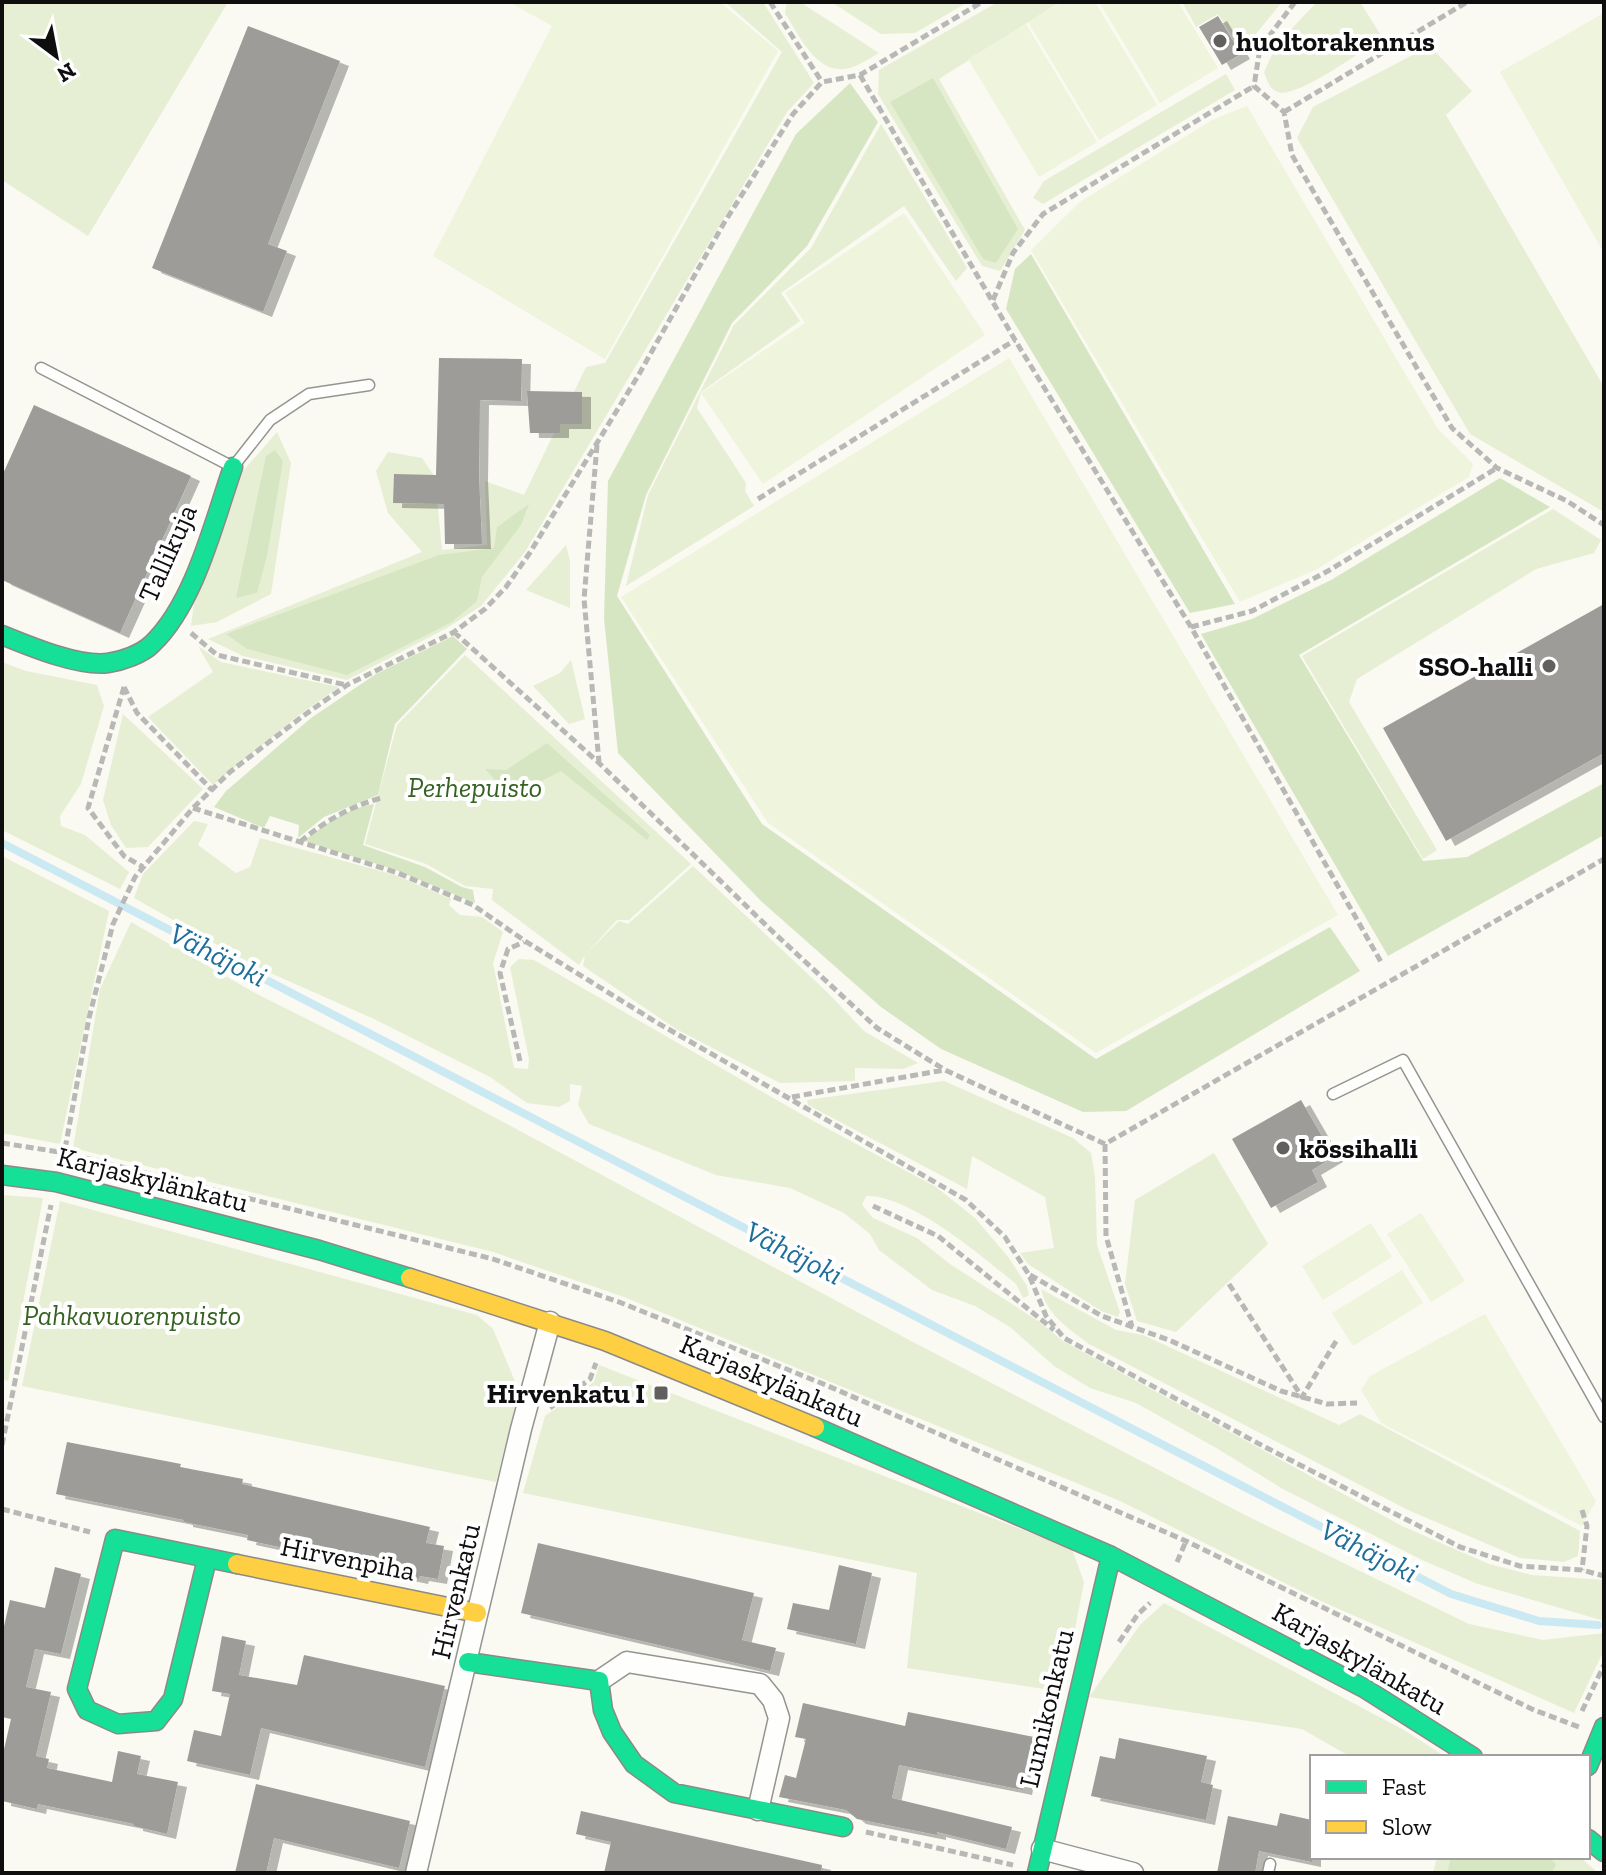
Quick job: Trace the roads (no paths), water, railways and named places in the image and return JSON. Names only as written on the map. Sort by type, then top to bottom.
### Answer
[{"type":"street","name":"Tallikuja","points":[[2,635],[29,647],[105,664],[146,649],[182,602],[233,467]]},
{"type":"street","name":"Karjaskylänkatu","points":[[2,1175],[56,1182],[319,1250],[605,1341],[780,1412],[1111,1556],[1364,1688],[1470,1755]]},
{"type":"street","name":"Hirvenkatu","points":[[416,1873],[521,1429],[550,1322]]},
{"type":"street","name":"Hirvenpiha","points":[[207,1559],[173,1699],[156,1721],[118,1724],[87,1710],[77,1689],[115,1539],[477,1613]]},
{"type":"street","name":"Lumikonkatu","points":[[1037,1872],[1111,1556]]},
{"type":"street","points":[[468,1662],[599,1681],[627,1662],[760,1684],[773,1700],[779,1718],[758,1810]]},
{"type":"street","points":[[599,1681],[603,1710],[612,1732],[634,1764],[674,1793],[843,1827]]},
{"type":"street","points":[[1590,1761],[1604,1727]]},
{"type":"street","points":[[1042,1849],[1133,1873]]},
{"type":"lane","points":[[41,368],[233,467],[270,420],[309,394],[369,385]]},
{"type":"lane","points":[[1333,1094],[1403,1060],[1604,1417]]},
{"type":"waterway","name":"Vähäjoki","points":[[2,843],[1451,1594],[1539,1621],[1598,1625]]},
{"type":"place","name":"huoltorakennus","points":[[1220,41]]},
{"type":"place","name":"SSO-halli","points":[[1549,666]]},
{"type":"place","name":"kössihalli","points":[[1283,1148]]},
{"type":"place","name":"Hirvenkatu I","points":[[661,1393]]},
{"type":"park label","name":"Perhepuisto","points":[[475,787]]},
{"type":"park label","name":"Pahkavuorenpuisto","points":[[132,1315]]}]
